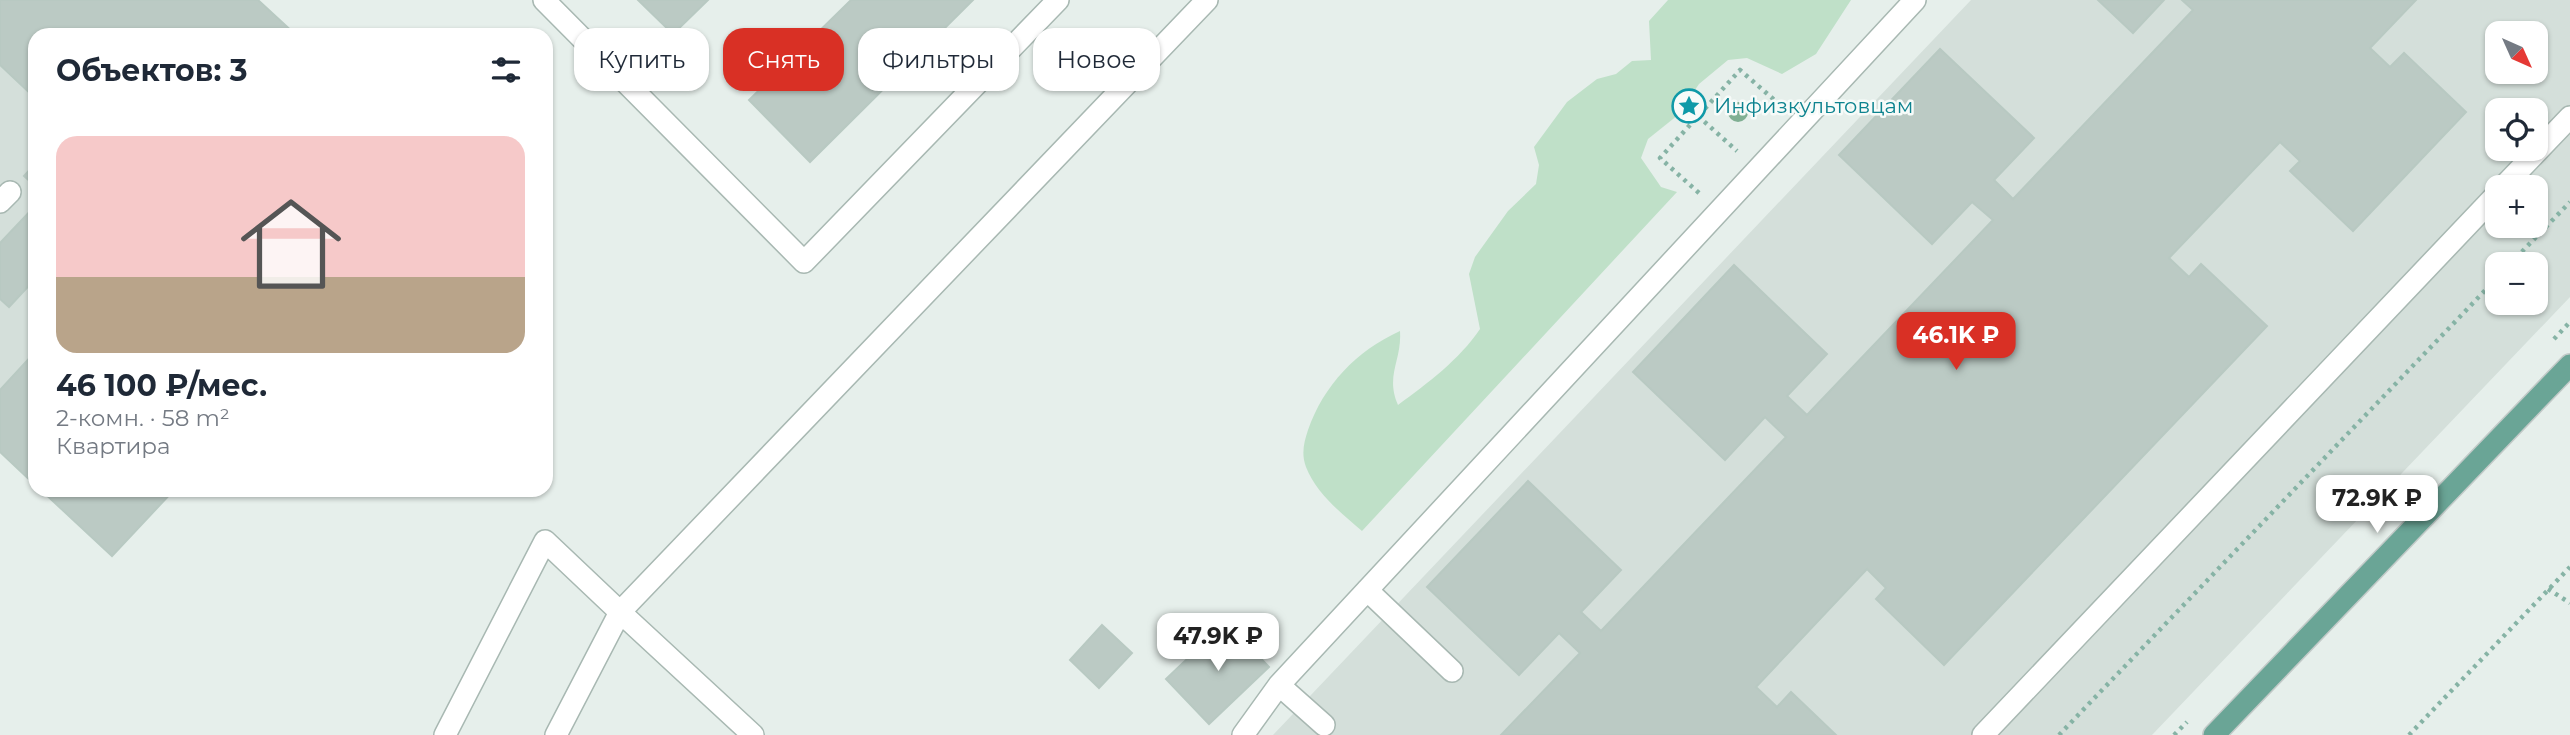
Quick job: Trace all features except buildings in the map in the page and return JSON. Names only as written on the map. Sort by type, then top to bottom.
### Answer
[{"type":"main road","points":[[2214,735],[2570,365]]},
{"type":"lane","points":[[544,0],[804,262],[1058,0]]},
{"type":"lane","points":[[556,735],[620,612],[1207,0]]},
{"type":"lane","points":[[1243,735],[1279,685],[1915,0]]},
{"type":"lane","points":[[2514,175],[2570,117]]},
{"type":"lane","points":[[1983,735],[2485,207]]},
{"type":"lane","points":[[445,735],[545,541],[753,735]]},
{"type":"lane","points":[[1367,590],[1452,671]]},
{"type":"lane","points":[[1279,685],[1324,725]]},
{"type":"path","points":[[1719,212],[1660,158],[1740,70],[1800,124]]},
{"type":"path","points":[[1698,116],[1746,158]]},
{"type":"path","points":[[2522,252],[2570,202]]},
{"type":"path","points":[[2059,735],[2485,291]]},
{"type":"path","points":[[2409,735],[2570,567]]},
{"type":"path","points":[[2548,589],[2570,603]]},
{"type":"shaded area","points":[[0,0],[258,0],[288,28],[28,28],[28,478],[0,452]]},
{"type":"shaded area","points":[[1971,0],[2570,0],[2570,297],[2152,735],[1273,735]]},
{"type":"green space","points":[[1668,0],[1851,0],[1816,54],[1782,74],[1747,58],[1728,60],[1699,84],[1678,115],[1648,139],[1641,158],[1661,187],[1677,192],[1362,531],[1323,494],[1304,462],[1307,435],[1323,398],[1356,359],[1400,331],[1393,376],[1398,405],[1463,351],[1480,329],[1469,274],[1475,257],[1508,211],[1536,184],[1539,165],[1534,147],[1567,102],[1597,79],[1616,74],[1632,61],[1651,60],[1649,21]]},
{"type":"place","name":"Инфизкультовцам","points":[[1689,106]]}]
